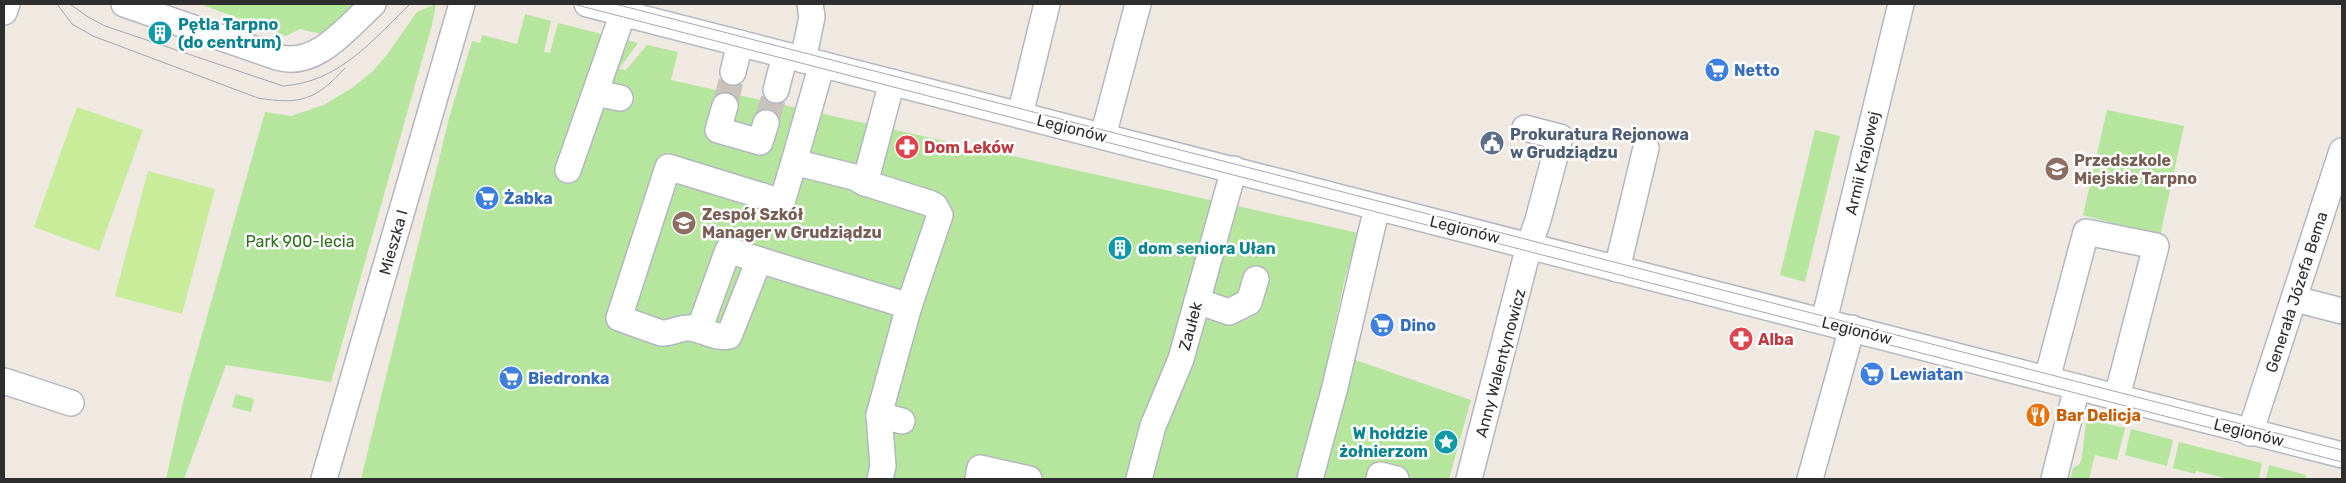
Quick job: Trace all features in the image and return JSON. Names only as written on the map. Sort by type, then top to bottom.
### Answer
[{"type":"street","points":[[4,12],[7,4]]},
{"type":"street","points":[[124,4],[276,57],[294,60],[303,59],[324,48],[373,4]]},
{"type":"street","name":"Mieszka I","points":[[324,479],[462,4]]},
{"type":"street","name":"Legionów","points":[[587,4],[1852,328],[2250,433],[2342,455]]},
{"type":"street","points":[[810,4],[812,17],[803,60],[794,162],[782,202],[668,168],[620,318],[662,333],[669,334],[688,328],[722,337],[729,336],[759,260],[909,306]]},
{"type":"street","points":[[1020,115],[1048,4]]},
{"type":"street","points":[[1103,136],[1138,4]]},
{"type":"street","name":"Armii Krajowej","points":[[1824,322],[1901,4]]},
{"type":"street","points":[[568,170],[622,13]]},
{"type":"street","points":[[733,72],[740,43]]},
{"type":"street","points":[[776,90],[803,60]]},
{"type":"street","points":[[865,183],[892,82]]},
{"type":"street","points":[[596,93],[620,98]]},
{"type":"street","points":[[725,106],[718,130],[760,142],[766,123]]},
{"type":"street","name":"Anny Walentynowicz","points":[[1469,479],[1529,246],[1538,220],[1560,137],[1525,128]]},
{"type":"street","points":[[1617,269],[1646,148]]},
{"type":"street","name":"Generała Józefa Bema","points":[[2250,433],[2342,151]]},
{"type":"street","points":[[794,162],[854,176],[865,183],[929,202],[939,211],[940,215],[909,306],[880,479]]},
{"type":"street","name":"Zaułek","points":[[1139,479],[1153,426],[1181,359],[1234,169]]},
{"type":"street","points":[[1310,479],[1335,387],[1378,207]]},
{"type":"street","points":[[2046,379],[2086,232],[2156,246],[2117,397]]},
{"type":"street","points":[[1197,301],[1229,312],[1249,302],[1256,279]]},
{"type":"street","points":[[2295,299],[2342,311]]},
{"type":"street","points":[[1810,479],[1852,328]]},
{"type":"street","points":[[2054,479],[2077,387]]},
{"type":"street","points":[[6,389],[71,403]]},
{"type":"street","points":[[979,474],[1029,479]]},
{"type":"street","points":[[1379,479],[1380,475],[1396,479]]},
{"type":"green space","points":[[200,4],[358,4],[325,35],[300,29],[286,36]]},
{"type":"green space","name":"Park 900-lecia","points":[[436,4],[432,25],[331,382],[226,365],[184,479],[166,479],[184,398],[265,112],[291,116],[324,105],[352,88],[373,71],[386,56],[417,12]]},
{"type":"green space","points":[[525,14],[551,21],[544,52],[550,53],[558,23],[638,43],[619,69],[626,70],[647,45],[678,52],[671,80],[1359,233],[1345,278],[1329,351],[1471,400],[1449,479],[361,479],[449,118],[472,41],[480,43],[482,35],[517,44]]},
{"type":"green space","points":[[77,107],[143,130],[99,251],[34,227]]},
{"type":"green space","points":[[2107,110],[2184,126],[2160,236],[2083,215]]},
{"type":"green space","points":[[1815,130],[1840,136],[1805,282],[1780,275]]},
{"type":"green space","points":[[148,171],[215,189],[182,314],[115,296]]},
{"type":"green space","points":[[236,394],[254,399],[251,412],[232,407]]},
{"type":"green space","points":[[2087,419],[2125,428],[2117,460],[2095,455],[2089,479],[2070,479],[2073,468],[2080,464]]},
{"type":"green space","points":[[2131,429],[2173,440],[2167,466],[2125,455]]},
{"type":"green space","points":[[2179,442],[2262,463],[2259,479],[2229,479],[2196,471],[2195,474],[2173,468]]},
{"type":"green space","points":[[2269,465],[2306,475],[2305,479],[2266,479]]},
{"type":"tunnel","points":[[725,106],[733,72]]},
{"type":"tunnel","points":[[766,123],[776,90]]},
{"type":"tram line","points":[[57,4],[72,24],[93,36],[258,98],[285,101],[306,98],[325,87],[345,68]]},
{"type":"tram line","points":[[70,4],[105,26],[283,86],[303,83],[321,77],[338,68],[368,45],[410,4]]},
{"type":"tram line","points":[[573,4],[2342,462]]},
{"type":"tram line","points":[[615,4],[2342,450]]},
{"type":"place","name":"Pętla Tarpno (do centrum)","points":[[160,33]]},
{"type":"place","name":"Netto","points":[[1717,70]]},
{"type":"place","name":"Prokuratura Rejonowa w Grudziądzu","points":[[1492,143]]},
{"type":"place","name":"Dom Leków","points":[[907,147]]},
{"type":"place","name":"Przedszkole Miejskie Tarpno","points":[[2057,169]]},
{"type":"place","name":"Żabka","points":[[487,198]]},
{"type":"place","name":"Zespół Szkół Manager w Grudziądzu","points":[[684,223]]},
{"type":"place","name":"dom seniora Ułan","points":[[1120,248]]},
{"type":"place","name":"Dino","points":[[1382,325]]},
{"type":"place","name":"Alba","points":[[1741,339]]},
{"type":"place","name":"Lewiatan","points":[[1872,374]]},
{"type":"place","name":"Biedronka","points":[[511,378]]},
{"type":"place","name":"Bar Delicja","points":[[2038,415]]},
{"type":"place","name":"W hołdzie żołnierzom","points":[[1446,442]]}]
